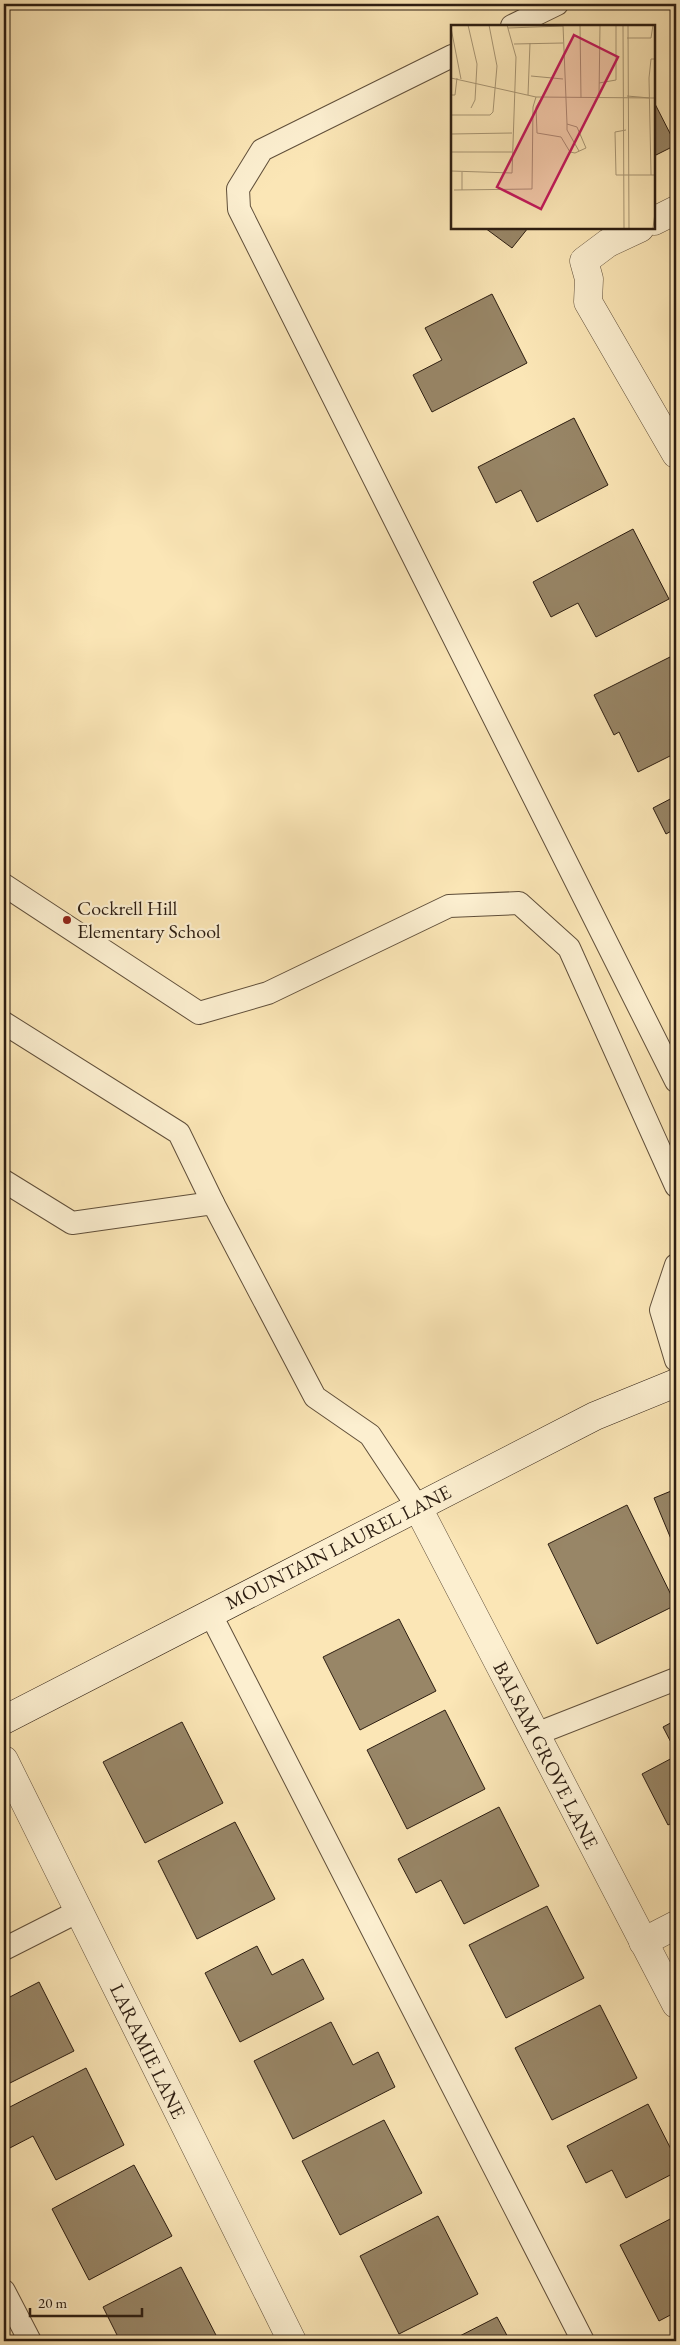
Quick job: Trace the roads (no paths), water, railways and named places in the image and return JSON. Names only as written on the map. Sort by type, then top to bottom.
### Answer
[{"type":"street","points":[[655,220],[676,210]]},
{"type":"street","points":[[638,229],[608,243],[584,261],[589,279],[588,302],[676,454]]},
{"type":"street","name":"MOUNTAIN LAUREL LANE","points":[[4,1720],[595,1416],[676,1383]]},
{"type":"street","name":"BALSAM GROVE LANE","points":[[417,1506],[676,2004]]},
{"type":"street","name":"LARAMIE LANE","points":[[4,1760],[292,2341]]},
{"type":"street","points":[[644,1942],[676,1925]]},
{"type":"lane","points":[[514,25],[557,4]]},
{"type":"lane","points":[[451,56],[262,150],[238,190],[239,209],[676,1081]]},
{"type":"lane","points":[[4,886],[199,1013],[268,993],[449,906],[519,903],[569,948],[676,1186]]},
{"type":"lane","points":[[4,1023],[179,1132],[315,1397],[370,1435],[417,1506]]},
{"type":"lane","points":[[4,1180],[72,1223],[214,1203]]},
{"type":"lane","points":[[676,1265],[661,1310],[676,1360]]},
{"type":"lane","points":[[210,1613],[583,2341]]},
{"type":"lane","points":[[536,1734],[676,1679]]},
{"type":"lane","points":[[4,1949],[79,1912]]},
{"type":"lane","points":[[4,2291],[30,2341]]},
{"type":"place","name":"Cockrell Hill Elementary School","points":[[67,920]]}]
